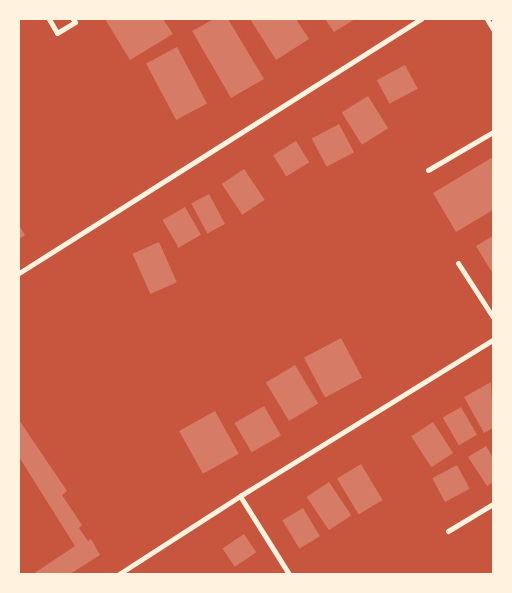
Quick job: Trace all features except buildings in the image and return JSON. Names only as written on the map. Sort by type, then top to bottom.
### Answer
[{"type":"street","points":[[49,19],[57,33],[75,22],[73,19]]},
{"type":"street","points":[[19,273],[421,19]]},
{"type":"street","points":[[486,19],[493,29]]},
{"type":"street","points":[[428,170],[493,132]]},
{"type":"street","points":[[458,263],[493,317]]},
{"type":"street","points":[[119,574],[240,496],[493,340]]},
{"type":"street","points":[[240,496],[289,574]]},
{"type":"street","points":[[448,531],[493,504]]}]
